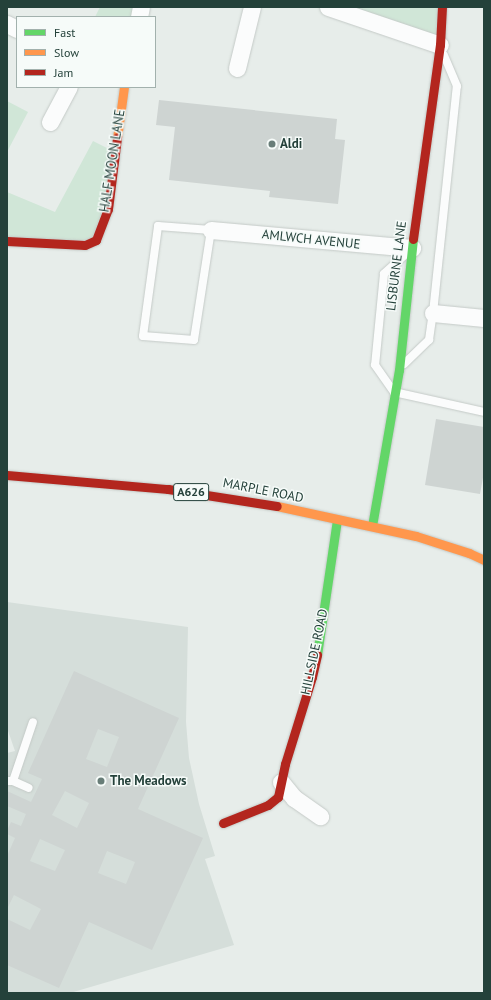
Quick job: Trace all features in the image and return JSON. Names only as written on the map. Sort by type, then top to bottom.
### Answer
[{"type":"street","points":[[237,68],[252,7]]},
{"type":"street","points":[[328,7],[440,45]]},
{"type":"street","name":"LISBURNE LANE","points":[[372,526],[399,370],[412,248],[440,45],[442,7]]},
{"type":"street","points":[[7,24],[16,28]]},
{"type":"street","points":[[50,122],[68,88]]},
{"type":"street","name":"HALF MOON LANE","points":[[7,241],[85,245],[96,240],[108,209],[124,88]]},
{"type":"street","name":"AMLWCH AVENUE","points":[[211,230],[412,248]]},
{"type":"street","points":[[433,313],[484,318]]},
{"type":"street","name":"MARPLE ROAD","points":[[7,475],[46,477],[168,489],[255,501],[416,536],[469,553],[484,560]]},
{"type":"street","name":"HILLSIDE ROAD","points":[[223,823],[268,805],[278,797],[281,782],[312,677],[321,636],[337,520]]},
{"type":"street","points":[[281,782],[294,798],[320,816]]},
{"type":"lane","points":[[399,370],[429,340],[433,313],[457,86],[440,45]]},
{"type":"lane","points":[[158,226],[211,230],[194,340],[144,336],[158,226]]},
{"type":"lane","points":[[412,248],[384,274],[375,365],[394,392],[484,412]]},
{"type":"lane","points":[[29,788],[10,781],[33,722]]},
{"type":"shaded area","name":"The Meadows","points":[[7,602],[188,627],[186,722],[189,758],[199,804],[215,856],[205,859],[234,945],[70,993],[7,993],[7,753],[15,751],[7,728]]},
{"type":"green space","points":[[100,7],[141,7],[139,16],[96,16]]},
{"type":"green space","points":[[328,7],[442,7],[440,45]]},
{"type":"green space","points":[[7,101],[28,112],[7,152]]},
{"type":"green space","points":[[93,141],[115,152],[96,240],[7,241],[7,192],[55,212]]},
{"type":"building","points":[[159,100],[337,119],[335,139],[345,140],[338,204],[269,197],[270,191],[169,180],[175,127],[156,125]]},
{"type":"building","points":[[436,419],[484,427],[484,472],[480,494],[425,485]]},
{"type":"building","points":[[74,671],[179,718],[138,809],[203,838],[152,950],[89,922],[59,988],[7,965],[7,919],[30,930],[41,909],[14,895],[7,909],[7,856],[15,838],[7,834],[7,831],[11,822],[21,826],[26,814],[7,806],[7,791],[31,802],[42,779],[28,773]],"holes":[[[98,729],[119,737],[107,767],[86,759]],[[65,791],[89,803],[77,828],[52,815]],[[40,839],[65,850],[55,871],[30,861]],[[107,851],[135,862],[126,884],[98,873]]]},
{"type":"traffic: fast","points":[[372,526],[399,370],[413,239]]},
{"type":"traffic: fast","points":[[317,655],[337,519]]},
{"type":"traffic: slow","points":[[117,138],[124,88]]},
{"type":"traffic: slow","points":[[277,506],[416,536],[469,553],[484,560]]},
{"type":"traffic: jam","points":[[413,239],[440,45],[442,7]]},
{"type":"traffic: jam","points":[[7,241],[85,245],[96,240],[108,209],[117,138]]},
{"type":"traffic: jam","points":[[7,475],[168,489],[277,506]]},
{"type":"traffic: jam","points":[[223,823],[268,805],[278,797],[285,764],[312,677],[317,655]]},
{"type":"place","name":"Aldi","points":[[272,144]]},
{"type":"place","name":"The Meadows","points":[[101,781]]}]
